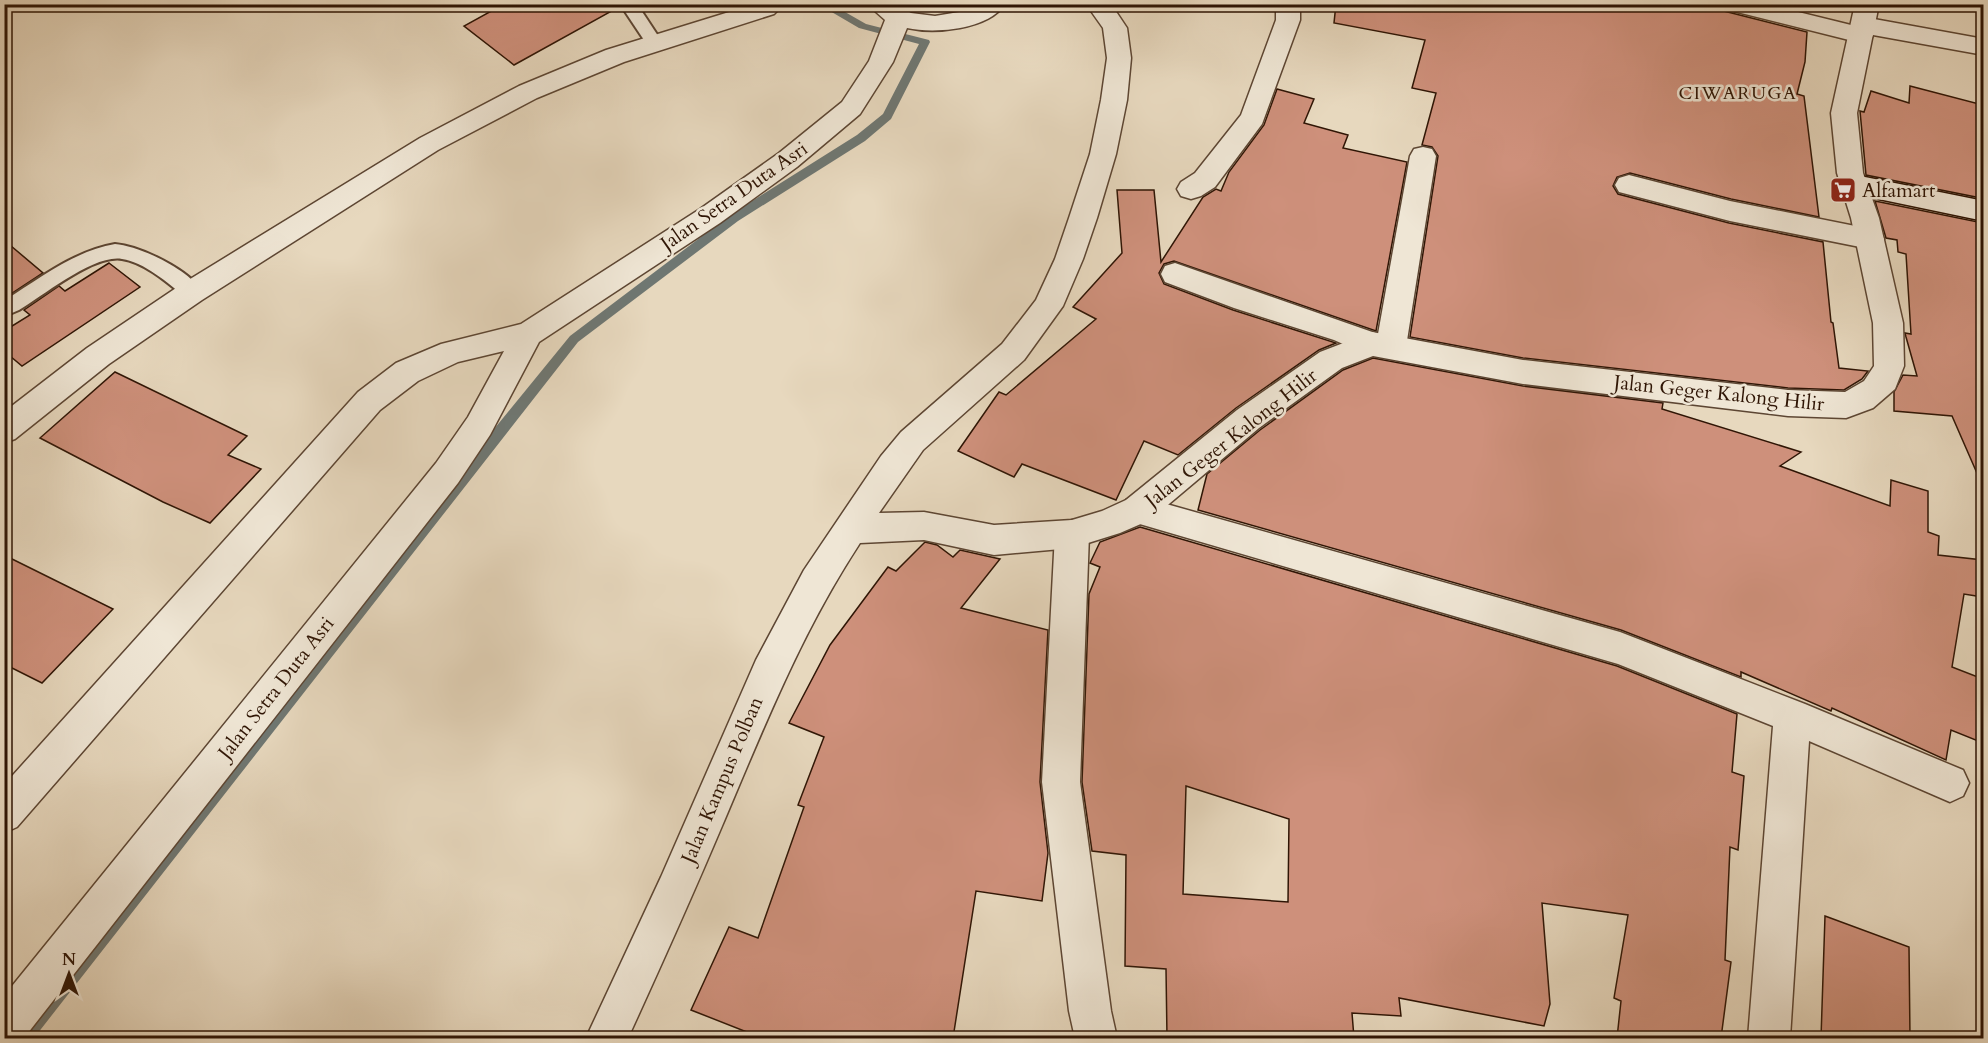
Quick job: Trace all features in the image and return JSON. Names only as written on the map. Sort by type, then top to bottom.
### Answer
[{"type":"street","points":[[4,430],[98,356],[192,292],[429,144],[528,92],[615,56],[766,9],[772,4]]},
{"type":"street","name":"Jalan Setra Duta Asri","points":[[4,814],[369,401],[407,372],[452,352],[529,334],[710,216],[788,160],[851,108],[881,62],[888,12],[944,23],[966,19],[993,4]]},
{"type":"street","points":[[852,529],[892,466],[912,441],[1013,352],[1048,306],[1069,259],[1083,218],[1103,154],[1114,100],[1119,58],[1115,28],[1098,4]]},
{"type":"street","points":[[1191,189],[1205,180],[1253,118],[1288,20],[1288,4]]},
{"type":"street","points":[[1734,4],[1864,21],[1983,47]]},
{"type":"street","name":"Jalan Geger Kalong Hilir","points":[[852,529],[924,526],[994,540],[1072,534],[1138,510],[1248,419],[1331,360],[1381,346],[1523,372],[1788,403],[1846,405],[1875,390],[1884,380],[1889,366],[1888,323],[1870,239],[1850,173],[1844,113],[1864,21]]},
{"type":"street","points":[[1175,274],[1381,346],[1423,156]]},
{"type":"street","points":[[1855,184],[1983,211]]},
{"type":"street","points":[[1629,185],[1730,211],[1870,239]]},
{"type":"street","name":"Jalan Setra Duta Asri","points":[[4,1030],[447,473],[479,426],[529,334]]},
{"type":"street","points":[[1138,510],[1620,648],[1792,716],[1950,783]]},
{"type":"street","name":"Jalan Kampus Polban","points":[[607,1038],[675,891],[769,672],[816,581],[852,529]]},
{"type":"street","points":[[1072,534],[1061,782],[1090,1011],[1096,1038]]},
{"type":"street","points":[[1769,1038],[1792,716]]},
{"type":"lane","points":[[628,4],[656,45]]},
{"type":"lane","points":[[12,305],[94,257],[114,251],[129,253],[176,279],[192,292]]},
{"type":"building","points":[[504,4],[618,4],[619,7],[514,65],[464,26]]},
{"type":"building","points":[[1336,4],[1719,4],[1724,11],[1807,32],[1805,62],[1797,94],[1804,96],[1819,217],[1731,199],[1630,173],[1617,177],[1613,186],[1618,194],[1729,223],[1823,242],[1831,322],[1839,368],[1868,371],[1862,379],[1844,390],[1788,388],[1523,358],[1410,337],[1438,156],[1432,147],[1422,145],[1436,93],[1412,88],[1425,40],[1334,23]]},
{"type":"building","points":[[1910,86],[1983,105],[1983,168],[1978,167],[1981,198],[1866,175],[1860,111],[1864,112],[1871,91],[1909,103]]},
{"type":"building","points":[[1277,89],[1314,99],[1304,123],[1348,135],[1343,148],[1407,162],[1376,331],[1174,261],[1164,264],[1159,273],[1164,284],[1233,310],[1336,343],[1319,350],[1236,408],[1178,455],[1144,441],[1116,500],[1022,464],[1014,477],[958,451],[999,392],[1006,395],[1096,319],[1073,307],[1122,253],[1117,190],[1154,190],[1161,262],[1203,197],[1216,189],[1221,191],[1229,172],[1264,125]]},
{"type":"building","points":[[1875,201],[1983,223],[1983,245],[1977,244],[1983,307],[1983,487],[1952,416],[1894,411],[1894,392],[1903,375],[1917,376],[1905,333],[1911,334],[1906,254],[1898,252],[1897,240],[1886,238]]},
{"type":"building","points":[[4,240],[43,273],[8,296],[4,293]]},
{"type":"building","points":[[109,263],[140,287],[22,366],[4,351],[4,331],[30,315],[24,310],[59,286],[65,291]]},
{"type":"building","points":[[1373,358],[1523,386],[1663,403],[1662,409],[1801,452],[1780,466],[1890,506],[1891,480],[1928,491],[1928,532],[1939,536],[1938,555],[1983,560],[1983,597],[1964,594],[1952,667],[1983,679],[1983,743],[1951,730],[1946,760],[1832,708],[1831,711],[1741,672],[1741,677],[1621,630],[1198,510],[1207,474],[1260,430],[1343,370]]},
{"type":"building","points":[[115,372],[247,436],[228,455],[261,469],[210,523],[163,502],[40,438]]},
{"type":"building","points":[[1140,527],[1617,666],[1737,714],[1732,772],[1744,776],[1738,850],[1730,847],[1725,960],[1731,962],[1721,1038],[1617,1038],[1621,1001],[1614,998],[1628,915],[1542,903],[1550,1004],[1544,1026],[1399,998],[1401,1016],[1352,1013],[1354,1038],[1167,1038],[1166,969],[1125,966],[1126,855],[1092,851],[1082,782],[1089,594],[1100,567],[1090,563],[1100,542]],"holes":[[[1186,786],[1289,819],[1288,902],[1183,894]]]},
{"type":"building","points":[[925,542],[937,545],[953,557],[960,550],[1000,559],[961,608],[1048,630],[1040,782],[1048,853],[1042,901],[976,891],[953,1038],[762,1038],[691,1010],[729,927],[758,938],[804,807],[798,805],[824,737],[789,723],[830,645],[888,567],[896,571]]},
{"type":"building","points":[[4,555],[113,609],[42,683],[4,664]]},
{"type":"building","points":[[1825,916],[1909,947],[1910,1038],[1821,1038]]},
{"type":"waterway","points":[[24,1038],[574,339],[734,218],[861,138],[887,116],[925,42],[863,26],[823,4]]},
{"type":"place","name":"Alfamart","points":[[1843,190]]},
{"type":"district","name":"CIWARUGA","points":[[1738,93]]}]
